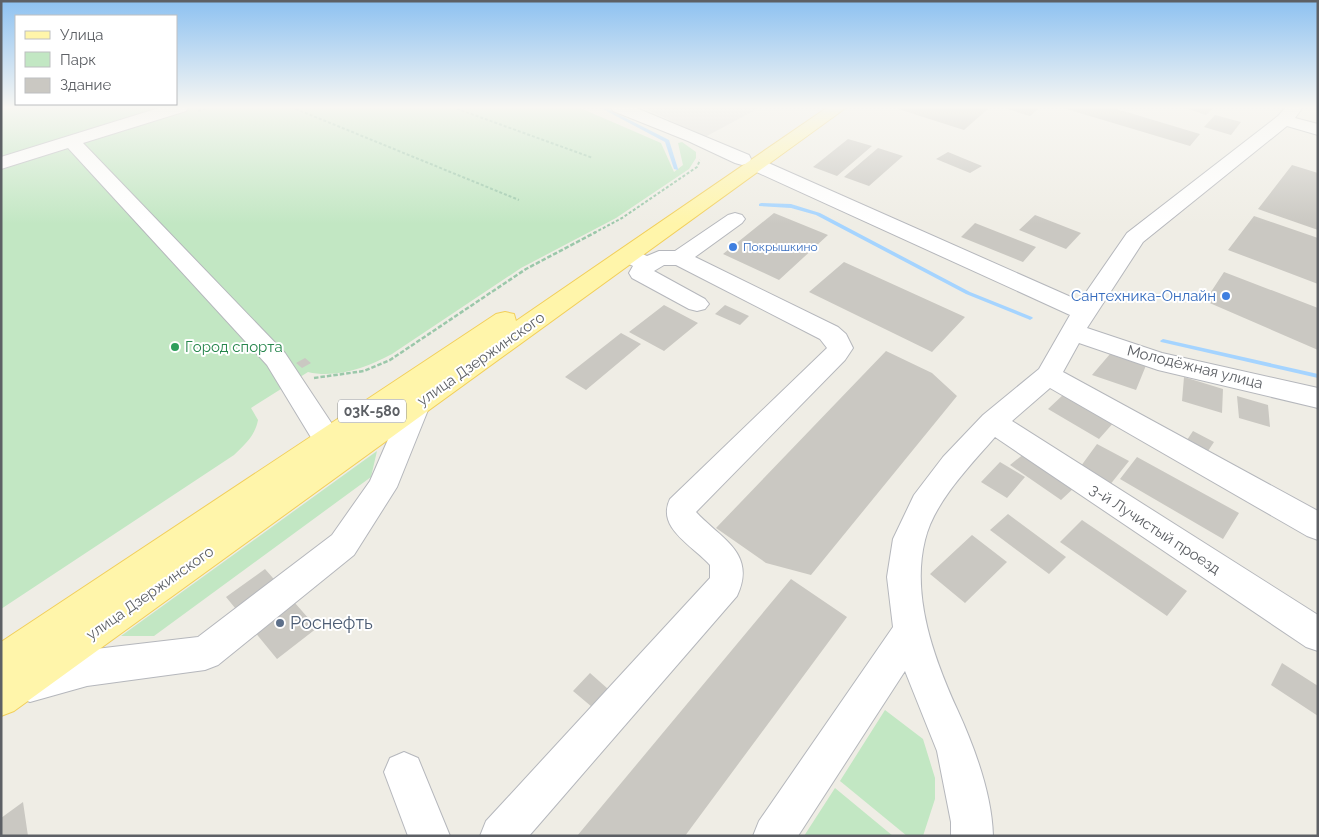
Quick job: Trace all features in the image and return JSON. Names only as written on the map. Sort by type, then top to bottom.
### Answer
[{"type":"main road","name":"улица Дзержинского","points":[[334,450],[416,405],[638,260],[769,146]]},
{"type":"main road","name":"улица Дзержинского","points":[[6,683],[334,450],[776,146]]},
{"type":"street","points":[[1,163],[55,146]]},
{"type":"street","points":[[76,146],[276,359],[334,450]]},
{"type":"street","name":"Молодёжная улица","points":[[716,146],[1158,360],[1318,398]]},
{"type":"street","points":[[972,836],[972,822],[956,751],[926,682],[912,630],[902,577],[909,539],[925,504],[953,465],[993,422],[1048,375],[1079,322],[1135,238],[1250,146]]},
{"type":"street","points":[[680,258],[735,220]]},
{"type":"street","points":[[501,836],[725,585],[729,576],[726,565],[718,551],[690,528],[681,517],[681,508],[840,348],[838,340],[828,333],[680,258],[638,260],[640,271],[644,276],[697,304]]},
{"type":"street","points":[[1048,375],[1318,527]]},
{"type":"street","points":[[6,683],[87,668],[205,653],[343,545],[382,487],[416,405]]},
{"type":"street","name":"3-й Лучистый проезд","points":[[993,422],[1318,635]]},
{"type":"street","points":[[774,836],[912,630]]},
{"type":"street","points":[[404,772],[429,836]]},
{"type":"path","points":[[386,146],[518,200]]},
{"type":"path","points":[[560,146],[593,158]]},
{"type":"path","points":[[312,377],[345,375],[364,371],[390,360],[526,269],[622,218],[696,167],[701,157]]},
{"type":"green space","name":"Город спорта","points":[[1,146],[662,146],[674,172],[683,165],[679,146],[688,146],[696,152],[696,158],[689,169],[616,218],[521,268],[392,354],[373,363],[341,373],[319,374],[308,372],[251,408],[258,420],[257,426],[249,439],[234,455],[1,609]]},
{"type":"green space","points":[[377,451],[371,477],[154,636],[121,636]]},
{"type":"green space","points":[[885,710],[923,739],[935,778],[935,799],[923,836],[907,836],[840,781]]},
{"type":"green space","points":[[835,788],[893,836],[804,836]]},
{"type":"building","points":[[839,146],[872,146],[837,176],[813,167]]},
{"type":"building","points":[[878,148],[903,156],[869,186],[844,177]]},
{"type":"building","points":[[948,152],[982,166],[970,173],[936,159]]},
{"type":"building","points":[[1292,165],[1318,173],[1318,230],[1258,209]]},
{"type":"building","points":[[774,213],[828,235],[779,280],[723,254]]},
{"type":"building","points":[[1035,215],[1081,233],[1066,249],[1019,230]]},
{"type":"building","points":[[1254,216],[1318,238],[1318,284],[1228,250]]},
{"type":"building","points":[[975,223],[1036,247],[1023,262],[961,237]]},
{"type":"building","points":[[844,262],[965,317],[932,352],[809,292]]},
{"type":"building","points":[[1224,272],[1318,308],[1318,350],[1205,301]]},
{"type":"building","points":[[664,305],[698,323],[664,351],[629,332]]},
{"type":"building","points":[[725,305],[749,316],[740,325],[715,314]]},
{"type":"building","points":[[621,333],[641,344],[586,390],[565,377]]},
{"type":"building","points":[[886,351],[932,373],[957,396],[811,575],[766,563],[716,528]]},
{"type":"building","points":[[1110,354],[1147,363],[1136,390],[1092,375]]},
{"type":"building","points":[[305,358],[311,363],[302,368],[296,363]]},
{"type":"building","points":[[1184,377],[1223,389],[1222,413],[1182,401]]},
{"type":"building","points":[[1064,394],[1115,421],[1099,439],[1048,409]]},
{"type":"building","points":[[1237,396],[1268,405],[1270,427],[1239,418]]},
{"type":"building","points":[[1193,431],[1214,442],[1206,454],[1185,443]]},
{"type":"building","points":[[1097,444],[1129,461],[1109,486],[1081,466]]},
{"type":"building","points":[[1025,453],[1075,487],[1061,500],[1010,465]]},
{"type":"building","points":[[1137,457],[1239,513],[1223,539],[1120,479]]},
{"type":"building","points":[[1000,462],[1025,477],[1007,498],[981,482]]},
{"type":"building","points":[[1008,514],[1066,557],[1049,574],[990,530]]},
{"type":"building","points":[[1082,520],[1187,591],[1167,616],[1060,542]]},
{"type":"building","points":[[972,535],[1007,562],[965,603],[930,574]]},
{"type":"building","points":[[265,569],[317,628],[277,659],[226,597]]},
{"type":"building","points":[[791,579],[847,617],[685,836],[577,836]]},
{"type":"building","points":[[1282,663],[1318,686],[1318,716],[1271,685]]},
{"type":"building","points":[[590,673],[608,689],[592,707],[573,691]]},
{"type":"building","points":[[23,802],[28,836],[1,836],[1,818]]},
{"type":"waterway","points":[[669,146],[676,169]]},
{"type":"waterway","points":[[761,205],[791,206],[818,214],[968,293],[1030,318]]},
{"type":"waterway","points":[[1163,341],[1318,376]]},
{"type":"place","name":"Покрышкино","points":[[733,247]]},
{"type":"place","name":"Сантехника-Онлайн","points":[[1226,296]]},
{"type":"place","name":"Город спорта","points":[[175,347]]},
{"type":"place","name":"Роснефть","points":[[280,623]]}]
